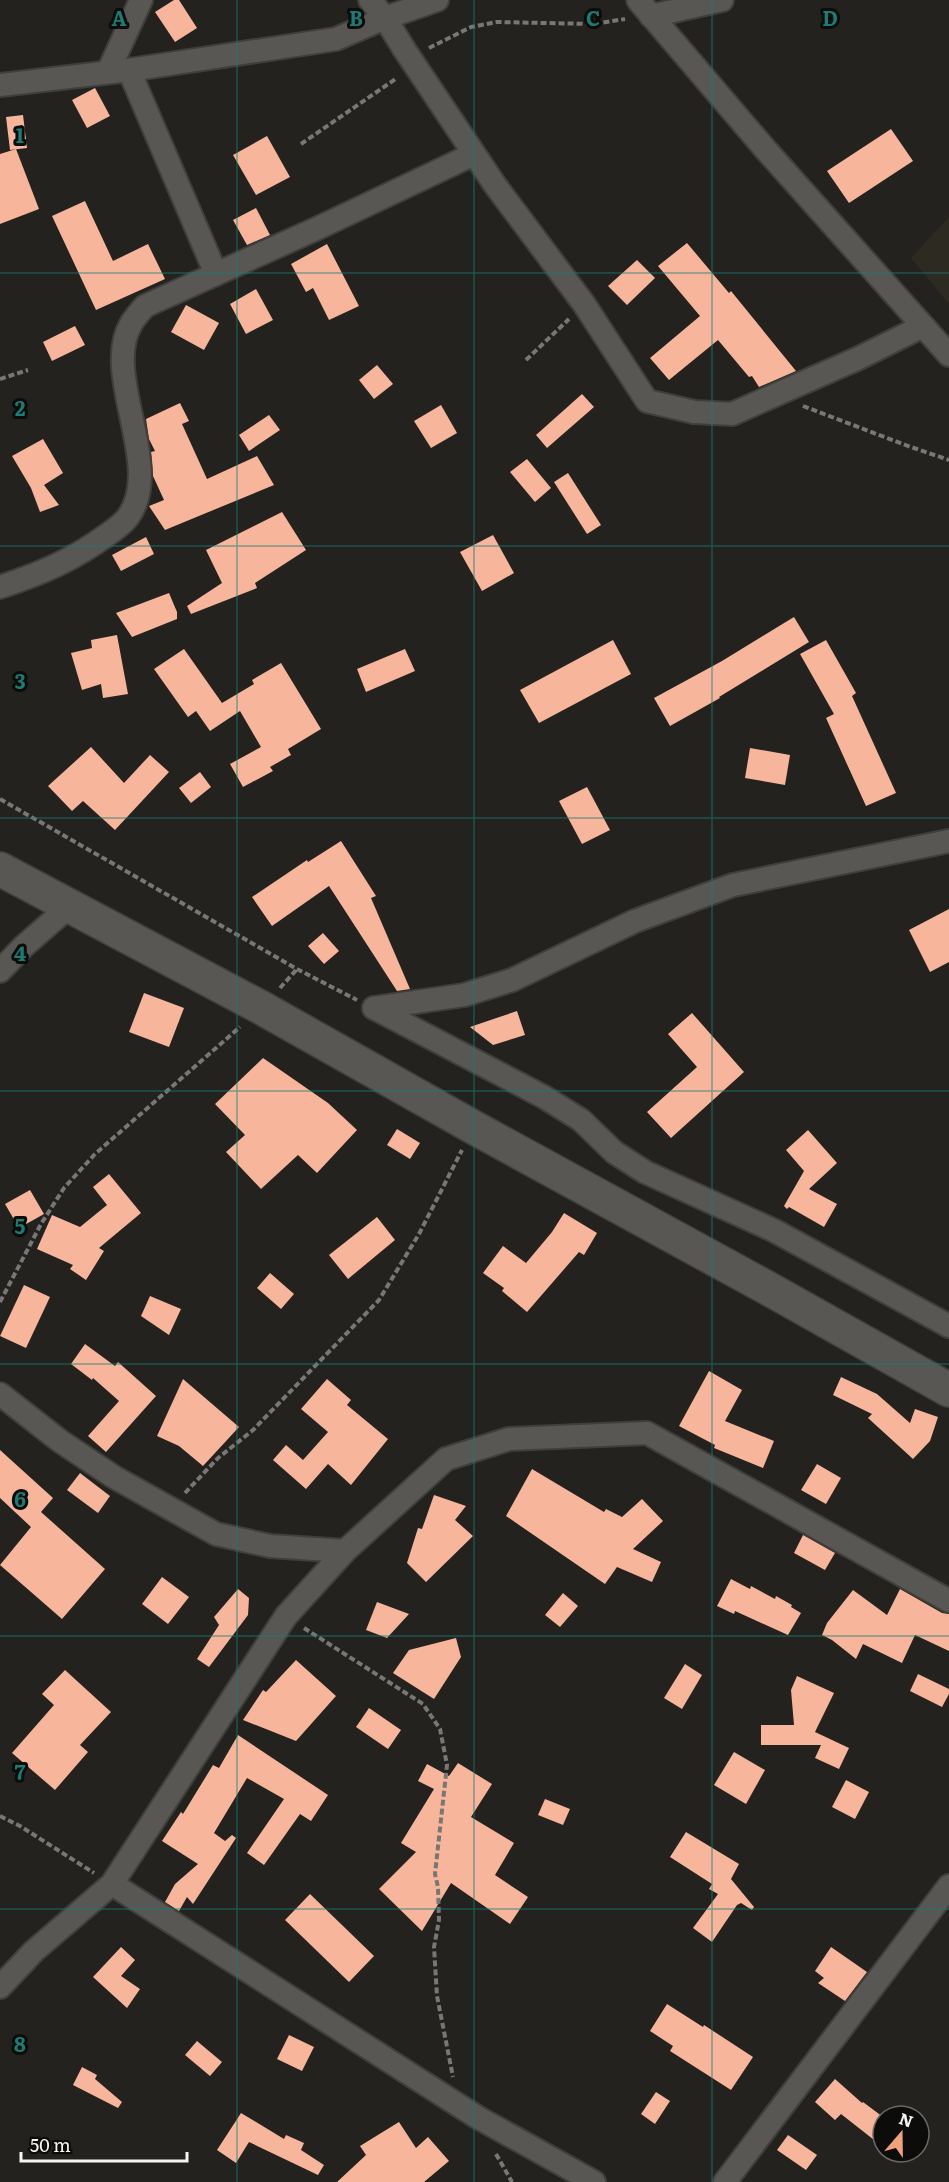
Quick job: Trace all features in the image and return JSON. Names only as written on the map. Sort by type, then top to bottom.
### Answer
[{"type":"main road","points":[[0,869],[262,1008],[949,1390]]},
{"type":"street","points":[[141,0],[118,71],[216,274]]},
{"type":"street","points":[[370,0],[385,18],[474,154],[584,304],[647,401],[694,412],[732,414],[859,358],[923,326]]},
{"type":"street","points":[[0,85],[118,71],[336,39],[385,18],[437,0]]},
{"type":"street","points":[[645,8],[722,0]]},
{"type":"street","points":[[645,8],[766,150],[949,355]]},
{"type":"street","points":[[0,587],[64,563],[95,543],[128,517],[138,496],[139,464],[122,371],[123,351],[130,325],[145,306],[474,154]]},
{"type":"street","points":[[374,1008],[464,995],[512,980],[635,921],[733,885],[949,842]]},
{"type":"street","points":[[0,971],[24,946],[71,905]]},
{"type":"street","points":[[374,1008],[554,1103],[581,1120],[614,1152],[645,1172],[773,1230],[949,1326]]},
{"type":"street","points":[[0,1394],[60,1441],[114,1477],[216,1534],[270,1546],[345,1551]]},
{"type":"street","points":[[0,1988],[34,1951],[112,1884],[286,1616],[345,1551],[446,1459],[509,1439],[647,1433],[949,1601]]},
{"type":"street","points":[[112,1884],[477,2117],[594,2182]]},
{"type":"street","points":[[725,2182],[949,1886]]},
{"type":"path","points":[[302,144],[409,57],[471,27],[497,22],[594,24],[645,8]]},
{"type":"path","points":[[526,360],[584,304]]},
{"type":"path","points":[[0,379],[28,370]]},
{"type":"path","points":[[774,395],[949,460]]},
{"type":"path","points":[[0,799],[297,969],[374,1008]]},
{"type":"path","points":[[0,1302],[41,1224],[64,1188],[95,1154],[262,1008]]},
{"type":"path","points":[[172,1510],[195,1481],[218,1458],[253,1430],[379,1300],[425,1224],[473,1127]]},
{"type":"path","points":[[286,1616],[423,1704],[440,1730],[447,1765],[435,1874],[438,1887],[439,1920],[434,1947],[437,1996],[455,2084]]},
{"type":"path","points":[[0,1816],[20,1826],[112,1884]]},
{"type":"shaded area","points":[[949,217],[949,304],[911,258]]},
{"type":"building","points":[[174,0],[179,0],[197,28],[175,42],[155,12]]},
{"type":"building","points":[[95,88],[110,116],[87,128],[72,100]]},
{"type":"building","points":[[23,115],[27,148],[10,150],[6,117]]},
{"type":"building","points":[[891,129],[913,161],[849,203],[827,171]]},
{"type":"building","points":[[267,136],[290,177],[256,195],[233,155]]},
{"type":"building","points":[[16,149],[39,209],[0,224],[0,154]]},
{"type":"building","points":[[85,201],[113,261],[148,244],[165,279],[96,310],[52,216]]},
{"type":"building","points":[[256,208],[270,235],[247,245],[233,220]]},
{"type":"building","points":[[687,243],[729,293],[731,291],[796,371],[759,387],[752,376],[749,377],[718,340],[669,380],[650,358],[700,316],[658,266]]},
{"type":"building","points":[[327,244],[359,306],[329,320],[313,288],[306,292],[291,264]]},
{"type":"building","points":[[637,260],[655,278],[627,305],[608,286]]},
{"type":"building","points":[[256,289],[273,320],[246,334],[230,304]]},
{"type":"building","points":[[186,305],[219,323],[204,350],[171,332]]},
{"type":"building","points":[[75,326],[85,345],[52,361],[43,342]]},
{"type":"building","points":[[377,365],[393,384],[374,399],[359,380]]},
{"type":"building","points":[[582,394],[594,407],[547,448],[536,435]]},
{"type":"building","points":[[180,403],[189,421],[182,424],[207,479],[257,456],[274,485],[165,530],[149,506],[164,500],[153,476],[151,452],[155,451],[149,439],[146,419]]},
{"type":"building","points":[[441,405],[457,433],[431,448],[414,421]]},
{"type":"building","points":[[269,415],[280,430],[249,451],[239,435]]},
{"type":"building","points":[[43,439],[63,473],[44,485],[59,505],[40,512],[31,488],[12,456]]},
{"type":"building","points":[[527,459],[551,488],[535,502],[510,472]]},
{"type":"building","points":[[568,473],[601,525],[587,534],[554,482]]},
{"type":"building","points":[[282,512],[306,550],[255,583],[257,588],[191,614],[187,606],[222,583],[206,550]]},
{"type":"building","points":[[493,535],[514,573],[482,591],[460,552]]},
{"type":"building","points":[[146,537],[154,554],[121,571],[112,555]]},
{"type":"building","points":[[169,593],[177,612],[177,619],[132,637],[116,613]]},
{"type":"building","points":[[794,617],[809,642],[720,698],[670,726],[654,698],[722,661]]},
{"type":"building","points":[[117,635],[128,694],[103,698],[101,684],[82,690],[71,653],[92,648],[91,640]]},
{"type":"building","points":[[613,640],[631,674],[539,723],[520,690]]},
{"type":"building","points":[[826,640],[856,693],[852,696],[896,793],[866,806],[826,718],[834,714],[800,654]]},
{"type":"building","points":[[184,649],[222,703],[254,684],[252,680],[281,663],[321,729],[288,749],[291,755],[270,767],[273,771],[243,787],[230,764],[261,747],[240,711],[210,731],[196,711],[188,717],[154,669]]},
{"type":"building","points":[[405,649],[415,671],[366,692],[357,669]]},
{"type":"building","points":[[91,747],[124,783],[150,755],[169,772],[115,830],[83,801],[72,811],[48,786]]},
{"type":"building","points":[[750,748],[790,755],[785,785],[745,778]]},
{"type":"building","points":[[200,772],[211,787],[191,803],[179,788]]},
{"type":"building","points":[[587,787],[610,830],[582,844],[559,801]]},
{"type":"building","points":[[341,841],[376,896],[371,898],[410,989],[397,991],[329,886],[272,926],[252,897],[307,860],[308,862]]},
{"type":"building","points":[[949,909],[949,962],[930,972],[909,930]]},
{"type":"building","points":[[323,933],[339,951],[324,964],[308,946]]},
{"type":"building","points":[[144,993],[184,1008],[169,1047],[129,1032]]},
{"type":"building","points":[[517,1011],[525,1035],[493,1045],[470,1027]]},
{"type":"building","points":[[692,1013],[744,1072],[671,1138],[647,1112],[697,1067],[668,1034]]},
{"type":"building","points":[[263,1058],[328,1103],[357,1130],[317,1173],[298,1155],[261,1189],[226,1152],[245,1135],[215,1104]]},
{"type":"building","points":[[397,1129],[420,1143],[410,1159],[387,1145]]},
{"type":"building","points":[[808,1130],[837,1163],[809,1189],[837,1204],[824,1227],[784,1206],[804,1171],[786,1150]]},
{"type":"building","points":[[109,1174],[141,1213],[99,1248],[104,1251],[86,1280],[70,1269],[73,1265],[37,1249],[52,1215],[80,1227],[107,1205],[93,1187]]},
{"type":"building","points":[[30,1190],[44,1214],[19,1228],[5,1204]]},
{"type":"building","points":[[564,1213],[597,1233],[584,1255],[579,1252],[527,1312],[502,1291],[504,1288],[483,1273],[503,1246],[526,1263],[552,1232]]},
{"type":"building","points":[[377,1217],[395,1240],[348,1279],[329,1255]]},
{"type":"building","points":[[270,1273],[294,1294],[281,1309],[257,1288]]},
{"type":"building","points":[[24,1285],[50,1297],[26,1348],[0,1336]]},
{"type":"building","points":[[150,1296],[181,1309],[169,1335],[141,1316]]},
{"type":"building","points":[[85,1344],[115,1366],[118,1362],[156,1396],[106,1452],[88,1436],[119,1401],[93,1378],[92,1380],[71,1364]]},
{"type":"building","points":[[709,1371],[742,1390],[725,1421],[774,1441],[763,1468],[714,1448],[715,1445],[679,1426]]},
{"type":"building","points":[[841,1377],[877,1394],[910,1423],[915,1409],[938,1417],[930,1441],[913,1459],[868,1418],[872,1414],[833,1395]]},
{"type":"building","points":[[183,1379],[239,1427],[203,1466],[179,1446],[157,1436]]},
{"type":"building","points":[[327,1379],[351,1400],[347,1405],[388,1439],[351,1485],[328,1464],[306,1489],[273,1460],[286,1445],[303,1460],[328,1432],[301,1409]]},
{"type":"building","points":[[0,1450],[53,1498],[41,1512],[105,1569],[62,1619],[0,1565],[31,1527],[0,1498]]},
{"type":"building","points":[[817,1464],[841,1478],[826,1504],[801,1490]]},
{"type":"building","points":[[532,1469],[604,1512],[606,1509],[622,1517],[642,1499],[663,1521],[633,1549],[661,1562],[652,1582],[617,1567],[605,1584],[506,1516]]},
{"type":"building","points":[[80,1473],[110,1496],[98,1513],[67,1490]]},
{"type":"building","points":[[434,1495],[466,1506],[455,1520],[473,1536],[426,1582],[407,1563],[418,1528],[422,1529]]},
{"type":"building","points":[[803,1535],[835,1553],[825,1570],[794,1553]]},
{"type":"building","points":[[162,1577],[189,1597],[168,1624],[142,1604]]},
{"type":"building","points":[[731,1579],[750,1589],[751,1586],[775,1599],[776,1596],[801,1613],[788,1635],[735,1611],[734,1614],[717,1606]]},
{"type":"building","points":[[238,1589],[249,1598],[248,1615],[209,1667],[197,1659],[219,1625],[214,1617]]},
{"type":"building","points":[[900,1589],[942,1613],[949,1614],[949,1651],[915,1635],[902,1663],[863,1644],[856,1659],[822,1635],[827,1623],[853,1590],[887,1615]]},
{"type":"building","points":[[563,1593],[578,1606],[560,1627],[545,1615]]},
{"type":"building","points":[[377,1602],[409,1614],[387,1638],[366,1630]]},
{"type":"building","points":[[456,1638],[461,1657],[434,1699],[393,1673],[409,1650]]},
{"type":"building","points":[[296,1660],[336,1696],[296,1741],[243,1720],[263,1690],[266,1692]]},
{"type":"building","points":[[685,1664],[702,1675],[682,1709],[664,1698]]},
{"type":"building","points":[[65,1670],[111,1712],[80,1745],[88,1752],[55,1790],[12,1753],[54,1705],[42,1694]]},
{"type":"building","points":[[918,1674],[949,1689],[949,1694],[942,1707],[910,1691]]},
{"type":"building","points":[[797,1676],[834,1693],[815,1732],[849,1748],[839,1769],[815,1758],[821,1745],[761,1745],[761,1725],[794,1725],[791,1690]]},
{"type":"building","points":[[369,1708],[401,1730],[388,1749],[356,1727]]},
{"type":"building","points":[[238,1735],[328,1795],[311,1821],[300,1814],[264,1865],[247,1853],[284,1799],[247,1778],[214,1833],[225,1841],[232,1835],[236,1838],[193,1904],[187,1897],[179,1911],[165,1902],[175,1884],[198,1864],[162,1841],[181,1812],[183,1814],[213,1765],[219,1768]]},
{"type":"building","points":[[734,1752],[765,1770],[746,1804],[714,1785]]},
{"type":"building","points":[[458,1763],[492,1784],[471,1817],[514,1843],[495,1875],[528,1897],[510,1924],[451,1883],[422,1931],[379,1889],[416,1852],[401,1843],[434,1789],[418,1781],[427,1764],[449,1776]]},
{"type":"building","points":[[846,1780],[869,1792],[855,1819],[832,1807]]},
{"type":"building","points":[[545,1799],[570,1809],[563,1825],[538,1815]]},
{"type":"building","points":[[686,1832],[739,1864],[731,1879],[754,1907],[752,1910],[741,1903],[737,1905],[712,1942],[693,1928],[718,1894],[709,1889],[712,1884],[670,1857]]},
{"type":"building","points":[[310,1894],[374,1956],[349,1982],[285,1920]]},
{"type":"building","points":[[121,1947],[135,1960],[121,1976],[140,1989],[127,2008],[93,1977]]},
{"type":"building","points":[[831,1947],[867,1972],[845,2001],[818,1983],[824,1978],[815,1971]]},
{"type":"building","points":[[667,2004],[753,2057],[731,2090],[670,2051],[673,2046],[650,2031]]},
{"type":"building","points":[[289,2035],[314,2047],[302,2071],[277,2059]]},
{"type":"building","points":[[197,2041],[222,2062],[210,2076],[185,2055]]},
{"type":"building","points":[[82,2067],[97,2075],[95,2079],[122,2102],[118,2108],[73,2085]]},
{"type":"building","points":[[835,2079],[871,2108],[871,2138],[841,2114],[835,2120],[815,2102]]},
{"type":"building","points":[[656,2092],[670,2101],[655,2124],[641,2114]]},
{"type":"building","points":[[241,2113],[284,2139],[286,2135],[304,2143],[301,2150],[324,2165],[318,2175],[249,2142],[236,2163],[217,2150]]},
{"type":"building","points":[[399,2122],[416,2148],[428,2137],[449,2161],[424,2182],[337,2182],[366,2155],[360,2146]]},
{"type":"building","points":[[788,2135],[817,2155],[806,2170],[777,2150]]}]
